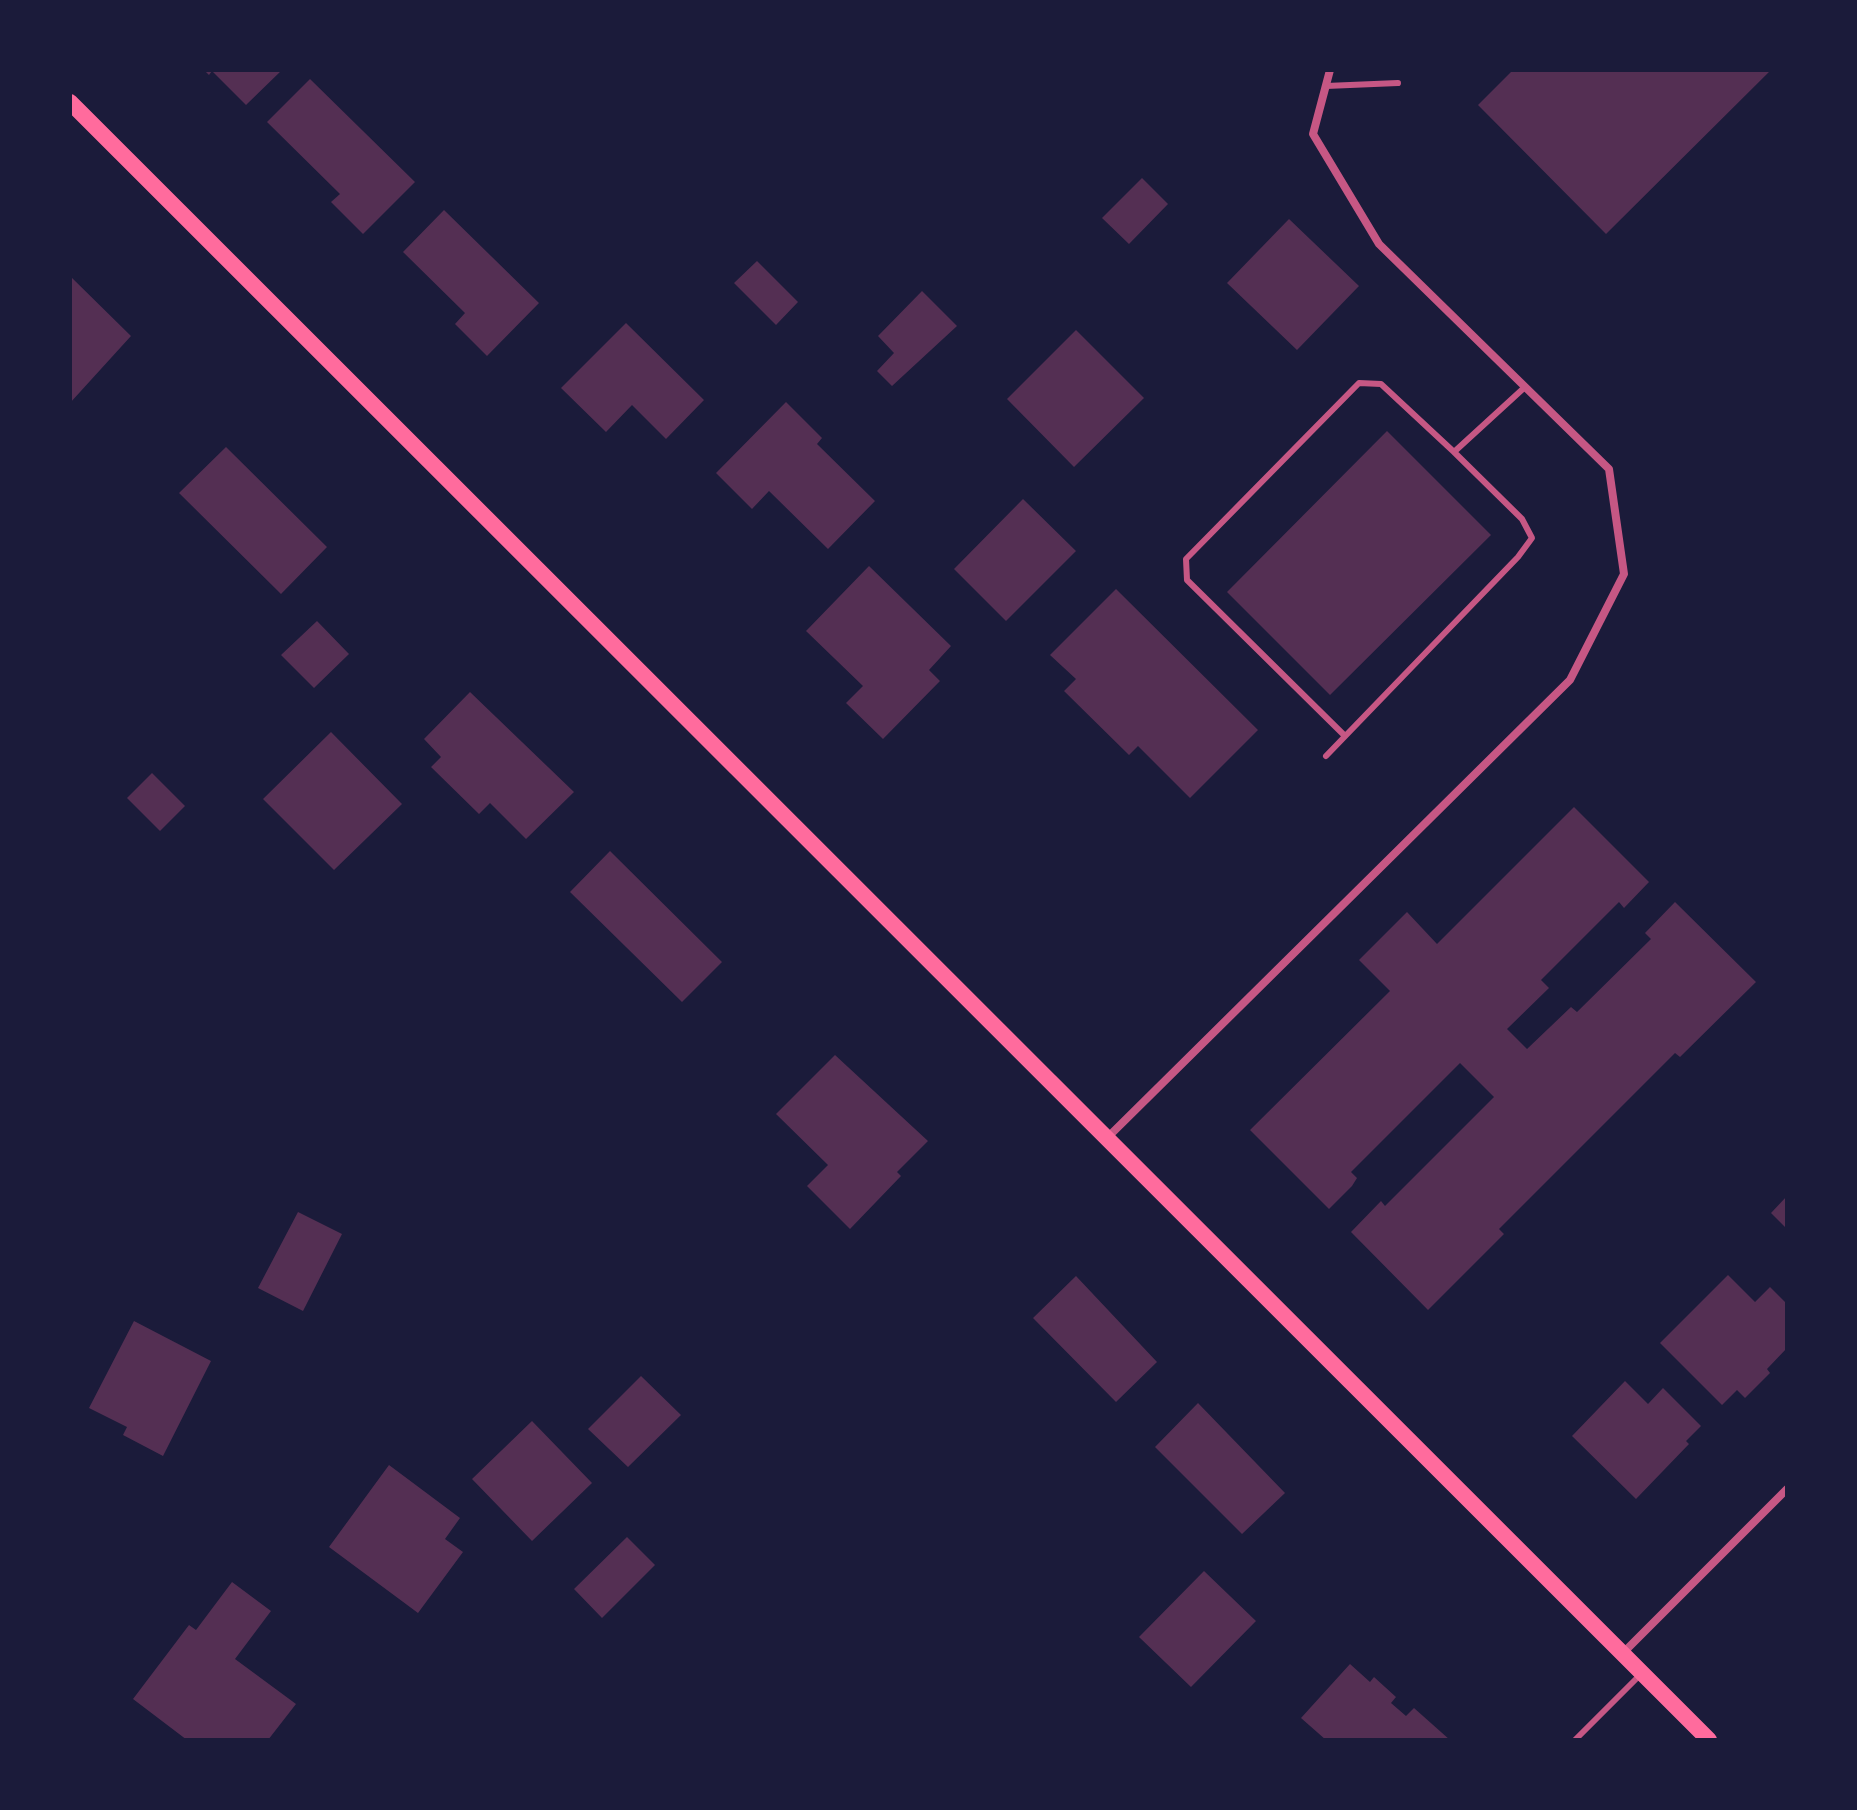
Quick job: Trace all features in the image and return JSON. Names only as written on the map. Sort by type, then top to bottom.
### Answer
[{"type":"main road","points":[[70,102],[1709,1740]]},
{"type":"street","points":[[1106,1139],[1570,680],[1624,574],[1609,469],[1379,244],[1313,134],[1330,70]]},
{"type":"street","points":[[1623,1653],[1787,1489]]},
{"type":"lane","points":[[1326,86],[1398,83]]},
{"type":"lane","points":[[1326,756],[1518,557],[1532,538],[1522,519],[1381,384],[1359,383],[1186,559],[1187,580],[1345,736]]},
{"type":"lane","points":[[1454,452],[1525,387]]},
{"type":"lane","points":[[1575,1740],[1642,1672]]},
{"type":"building","points":[[204,70],[282,70],[246,105],[212,71],[209,75]]},
{"type":"building","points":[[1513,70],[1771,70],[1606,234],[1478,105]]},
{"type":"building","points":[[310,79],[415,182],[363,234],[331,202],[340,194],[267,122]]},
{"type":"building","points":[[1142,178],[1168,204],[1129,244],[1102,218]]},
{"type":"building","points":[[444,210],[539,303],[487,356],[455,324],[465,313],[403,252]]},
{"type":"building","points":[[1289,219],[1359,286],[1297,350],[1227,283]]},
{"type":"building","points":[[757,261],[798,302],[776,325],[734,283]]},
{"type":"building","points":[[70,276],[131,336],[70,403]]},
{"type":"building","points":[[922,291],[957,326],[892,386],[877,371],[894,353],[878,336]]},
{"type":"building","points":[[626,323],[704,400],[666,439],[632,405],[606,432],[561,388]]},
{"type":"building","points":[[1076,330],[1144,398],[1074,467],[1007,399]]},
{"type":"building","points":[[786,402],[822,438],[817,444],[875,501],[828,549],[769,491],[752,509],[716,473]]},
{"type":"building","points":[[1387,431],[1491,535],[1330,695],[1227,592]]},
{"type":"building","points":[[226,447],[327,547],[281,594],[179,493]]},
{"type":"building","points":[[1023,499],[1076,551],[1006,621],[954,569]]},
{"type":"building","points":[[869,566],[951,646],[929,670],[940,681],[883,739],[846,703],[863,686],[806,631]]},
{"type":"building","points":[[1116,589],[1258,730],[1190,798],[1138,746],[1129,755],[1064,691],[1076,679],[1050,655]]},
{"type":"building","points":[[317,621],[349,654],[314,688],[281,655]]},
{"type":"building","points":[[470,692],[574,792],[526,839],[490,803],[479,814],[431,767],[441,757],[424,739]]},
{"type":"building","points":[[331,732],[402,804],[334,870],[263,799]]},
{"type":"building","points":[[152,773],[185,806],[160,831],[127,798]]},
{"type":"building","points":[[1574,807],[1649,882],[1624,908],[1619,902],[1541,980],[1549,988],[1507,1029],[1527,1049],[1571,1007],[1577,1012],[1651,939],[1645,933],[1675,902],[1756,982],[1680,1057],[1675,1053],[1499,1229],[1504,1234],[1428,1310],[1351,1232],[1381,1201],[1385,1206],[1494,1097],[1460,1063],[1351,1172],[1357,1178],[1329,1209],[1250,1130],[1390,991],[1359,960],[1407,912],[1437,944]]},
{"type":"building","points":[[610,851],[722,962],[682,1002],[570,892]]},
{"type":"building","points":[[835,1055],[928,1141],[897,1172],[901,1176],[850,1229],[807,1186],[828,1165],[776,1114]]},
{"type":"building","points":[[1787,1196],[1787,1229],[1771,1213]]},
{"type":"building","points":[[298,1212],[342,1234],[303,1311],[258,1288]]},
{"type":"building","points":[[1728,1275],[1755,1302],[1770,1287],[1787,1304],[1787,1348],[1767,1369],[1770,1373],[1745,1398],[1737,1390],[1722,1405],[1660,1343]]},
{"type":"building","points":[[1076,1276],[1157,1362],[1116,1402],[1033,1318]]},
{"type":"building","points":[[134,1321],[211,1361],[163,1456],[123,1435],[127,1427],[89,1408]]},
{"type":"building","points":[[641,1376],[681,1415],[628,1467],[588,1429]]},
{"type":"building","points":[[1625,1381],[1648,1404],[1663,1388],[1701,1426],[1686,1441],[1689,1444],[1636,1499],[1572,1436]]},
{"type":"building","points":[[1198,1403],[1285,1493],[1242,1534],[1155,1447]]},
{"type":"building","points":[[532,1421],[592,1483],[532,1541],[472,1479]]},
{"type":"building","points":[[389,1465],[460,1518],[445,1539],[463,1552],[418,1613],[329,1547]]},
{"type":"building","points":[[627,1537],[655,1565],[602,1618],[574,1589]]},
{"type":"building","points":[[1204,1571],[1256,1621],[1191,1687],[1139,1637]]},
{"type":"building","points":[[232,1582],[271,1611],[235,1659],[296,1704],[268,1740],[187,1740],[133,1699],[189,1625],[196,1630]]},
{"type":"building","points":[[1350,1664],[1370,1682],[1374,1677],[1396,1697],[1391,1703],[1406,1716],[1414,1708],[1450,1740],[1326,1740],[1301,1718]]}]
